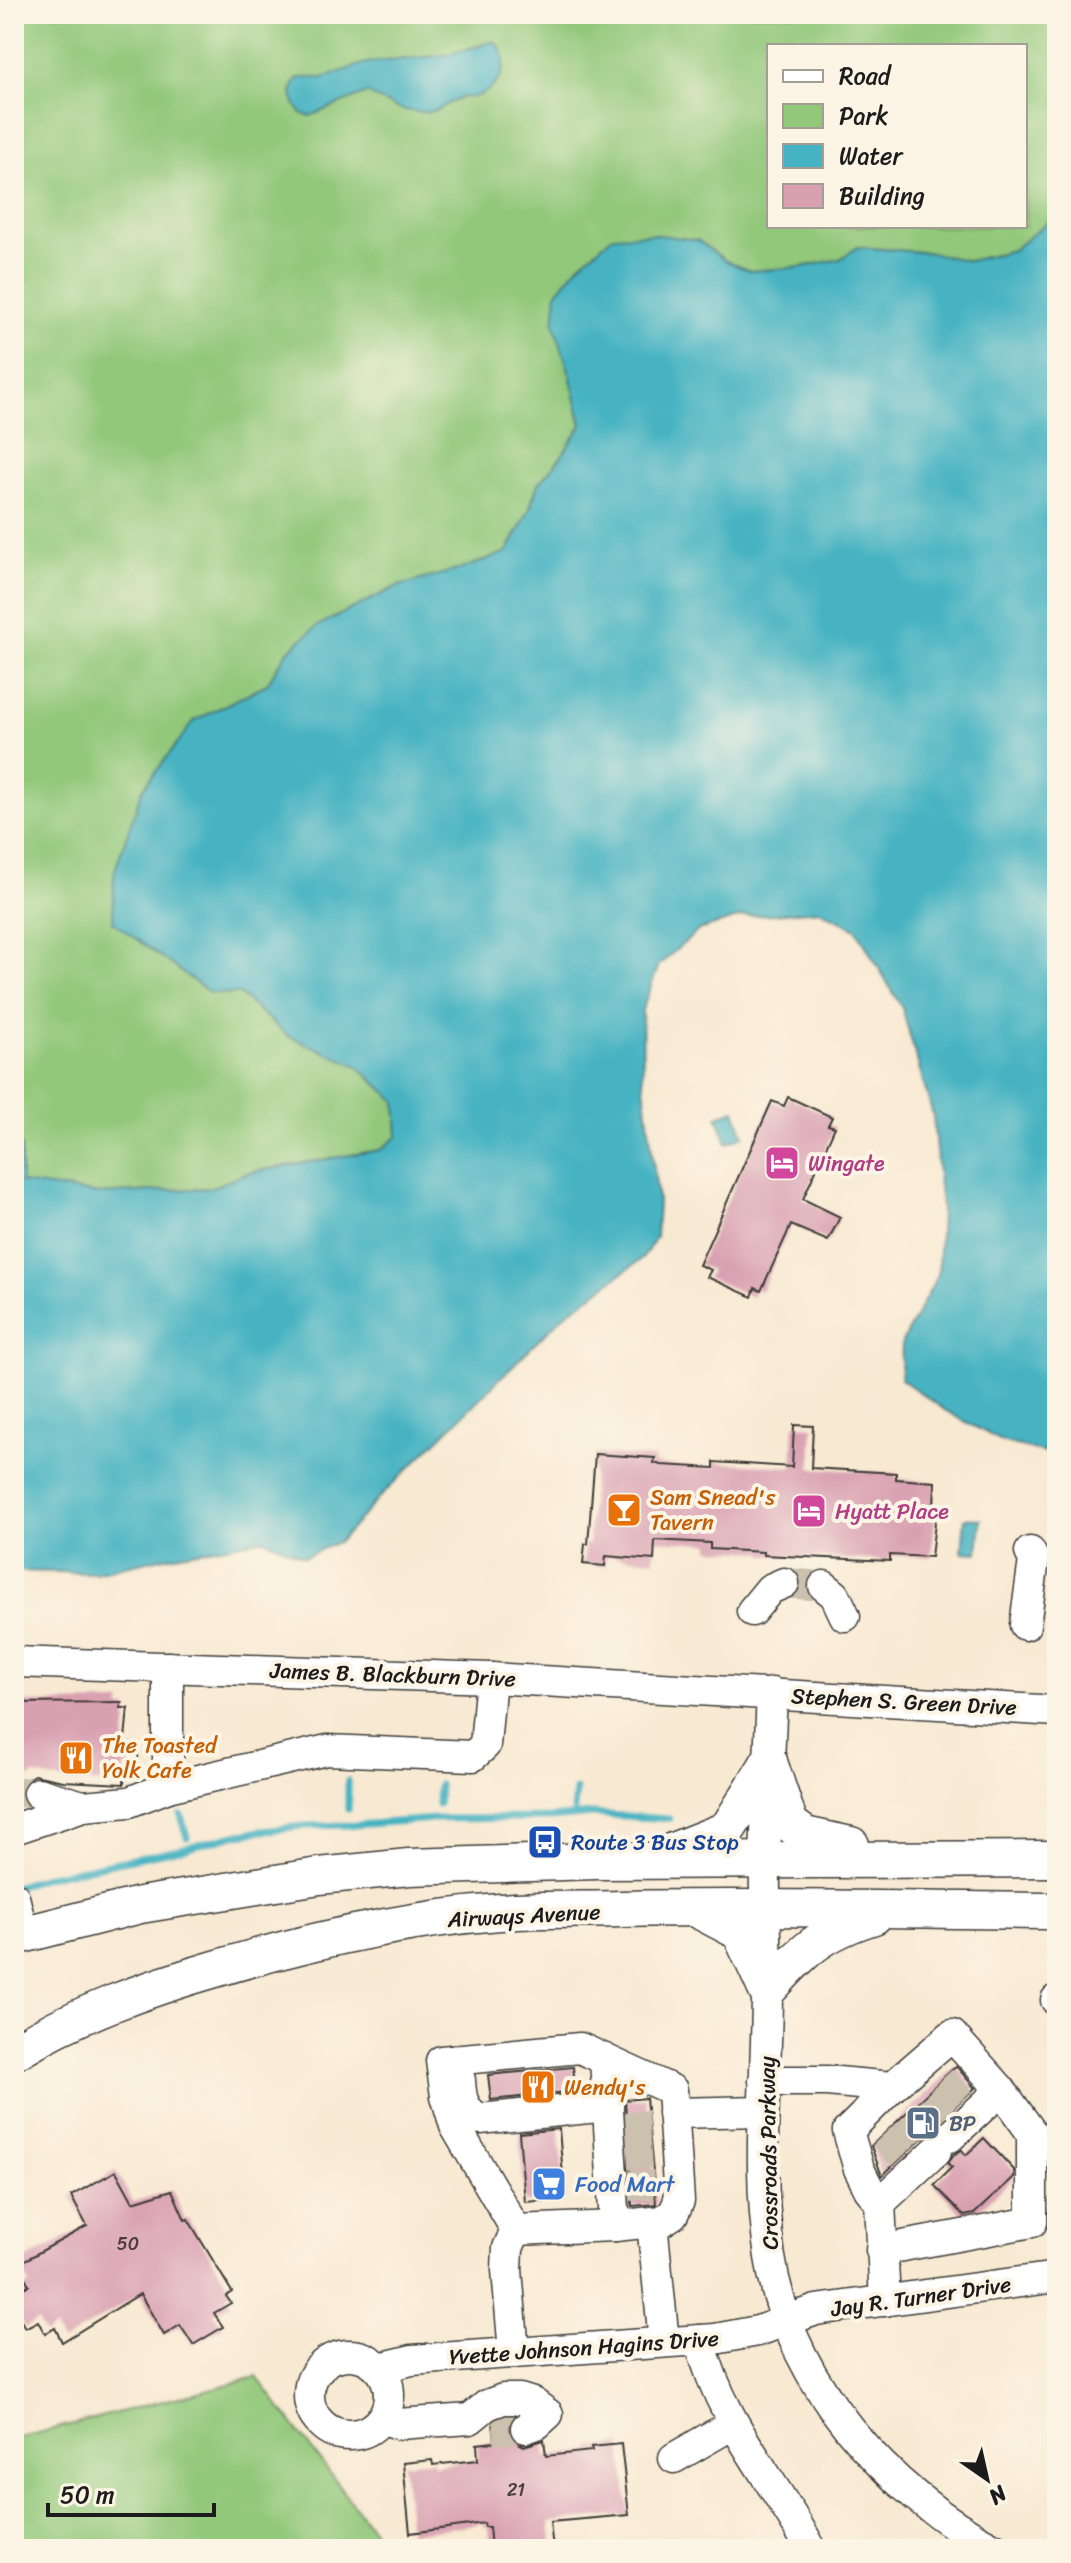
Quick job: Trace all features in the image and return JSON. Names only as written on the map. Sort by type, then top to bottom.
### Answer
[{"type":"main road","points":[[769,1762],[790,1824],[797,1831],[931,1860]]},
{"type":"main road","points":[[647,1861],[729,1827],[769,1762]]},
{"type":"main road","points":[[18,1935],[140,1905],[319,1876],[409,1867],[647,1861],[1057,1859]]},
{"type":"main road","name":"Airways Avenue","points":[[14,2052],[43,2034],[165,1984],[276,1950],[340,1935],[499,1912],[767,1906],[1057,1911]]},
{"type":"main road","points":[[693,1908],[740,1932],[767,1991],[804,1951],[840,1927],[895,1910]]},
{"type":"street","points":[[1025,1625],[1034,1560],[1030,1552]]},
{"type":"street","points":[[752,1611],[770,1589],[784,1583]]},
{"type":"street","points":[[824,1586],[835,1595],[845,1616]]},
{"type":"street","name":"James B. Blackburn Drive","points":[[14,1662],[491,1678],[772,1693]]},
{"type":"street","points":[[168,1667],[168,1787]]},
{"type":"street","points":[[14,1829],[83,1806],[129,1802],[168,1787],[327,1750],[473,1756],[485,1745],[491,1678]]},
{"type":"street","name":"Stephen S. Green Drive","points":[[767,1906],[765,1860],[772,1693],[1057,1711]]},
{"type":"street","points":[[38,1793],[83,1806]]},
{"type":"street","points":[[14,1897],[18,1935]]},
{"type":"street","name":"Crossroads Parkway","points":[[767,1906],[765,2224],[770,2260],[787,2321],[797,2345],[858,2442],[936,2514],[996,2549]]},
{"type":"street","points":[[881,2250],[1032,2222],[1032,2133],[1001,2090],[952,2035],[921,2118],[880,2203],[881,2250],[885,2301]]},
{"type":"street","points":[[592,2053],[640,2134],[643,2185],[615,2226]]},
{"type":"street","points":[[516,2230],[455,2126],[446,2096],[441,2061],[592,2053],[672,2090],[640,2134],[643,2185]]},
{"type":"street","points":[[492,2056],[471,2065],[462,2073],[460,2081],[463,2103],[469,2113],[480,2119],[640,2134],[764,2096],[827,2081],[921,2118]]},
{"type":"street","points":[[880,2203],[859,2169],[848,2131],[921,2118],[1001,2090]]},
{"type":"street","points":[[516,2230],[652,2223],[673,2214],[679,2201],[643,2185]]},
{"type":"street","points":[[652,2223],[664,2342]]},
{"type":"street","points":[[514,2353],[507,2270],[508,2248],[516,2230]]},
{"type":"street","name":"Jay R. Turner Drive","points":[[787,2321],[816,2310],[1057,2277]]},
{"type":"street","name":"Yvette Johnson Hagins Drive","points":[[379,2368],[412,2360],[700,2340],[758,2331],[787,2321]]},
{"type":"street","points":[[700,2340],[707,2370],[733,2424],[811,2549]]},
{"type":"street","points":[[341,2356],[368,2360],[379,2368],[388,2384],[389,2398],[382,2418],[370,2430],[357,2435],[330,2431],[319,2422],[310,2407],[308,2393],[312,2379],[320,2368],[341,2356]]},
{"type":"street","points":[[382,2418],[398,2424],[482,2425],[487,2405],[503,2399],[520,2399],[533,2403],[537,2421]]},
{"type":"street","points":[[674,2458],[733,2424]]},
{"type":"green space","points":[[14,14],[1057,14],[1057,221],[1050,221],[1013,250],[969,261],[932,253],[859,247],[840,259],[802,267],[750,271],[726,261],[697,240],[570,374],[582,425],[559,460],[538,484],[529,511],[507,552],[396,587],[369,601],[287,652],[267,684],[194,721],[210,993],[239,994],[288,1036],[356,1065],[396,1101],[398,1136],[380,1150],[247,1173],[210,1188],[98,1194],[21,1183],[21,1146],[14,1145]]},
{"type":"green space","points":[[257,2377],[387,2549],[14,2549],[14,2439]]},
{"type":"water","points":[[494,41],[504,57],[502,74],[497,82],[482,94],[460,98],[431,112],[403,109],[367,93],[310,116],[302,114],[294,101],[292,92],[298,78],[323,78],[366,63],[446,55]]},
{"type":"water","points":[[1050,220],[1057,221],[1057,1456],[1001,1441],[946,1411],[901,1379],[902,1342],[938,1275],[941,1209],[933,1116],[902,1008],[856,929],[820,910],[741,917],[699,930],[659,965],[642,1010],[643,1078],[658,1201],[656,1237],[643,1258],[563,1316],[380,1497],[340,1541],[304,1557],[265,1539],[95,1573],[14,1571],[14,1145],[21,1146],[21,1183],[98,1194],[210,1188],[247,1173],[380,1150],[398,1136],[396,1101],[356,1065],[288,1036],[239,994],[210,993],[113,922],[114,873],[142,790],[194,721],[267,684],[287,652],[317,626],[396,587],[507,552],[529,511],[538,484],[559,460],[582,425],[554,324],[557,292],[579,265],[613,236],[652,234],[697,240],[726,261],[750,271],[802,267],[840,259],[858,247],[932,253],[969,261],[1013,250]]},
{"type":"water","points":[[735,1110],[744,1136],[727,1143],[717,1116]]},
{"type":"water","points":[[965,1518],[981,1519],[978,1553],[962,1552]]},
{"type":"building","name":"Wingate","points":[[788,1097],[832,1117],[828,1125],[835,1127],[803,1199],[840,1217],[828,1241],[791,1225],[761,1291],[755,1288],[752,1297],[707,1277],[711,1270],[699,1265],[772,1101],[784,1106]]},
{"type":"building","name":"Hyatt Place","points":[[794,1425],[813,1426],[811,1468],[896,1473],[896,1479],[935,1482],[934,1506],[937,1505],[931,1557],[890,1555],[890,1561],[763,1555],[763,1552],[710,1549],[710,1543],[655,1540],[654,1560],[606,1556],[605,1566],[583,1564],[585,1544],[588,1544],[595,1454],[655,1458],[654,1463],[661,1465],[714,1468],[714,1462],[792,1467]]},
{"type":"building","name":"The Toasted Yolk Cafe","points":[[122,1702],[120,1708],[128,1708],[124,1749],[138,1749],[138,1768],[125,1766],[124,1784],[63,1781],[34,1775],[21,1787],[20,1797],[25,1806],[14,1805],[14,1703]]},
{"type":"building","points":[[956,2066],[975,2088],[937,2123],[933,2133],[923,2137],[882,2176],[871,2146]]},
{"type":"building","points":[[573,2067],[576,2091],[491,2100],[488,2075]]},
{"type":"building","points":[[646,2098],[656,2204],[632,2206],[625,2100]]},
{"type":"building","points":[[559,2129],[565,2199],[525,2202],[519,2133]]},
{"type":"building","points":[[984,2138],[1014,2170],[1014,2177],[974,2214],[964,2216],[934,2185],[952,2167],[948,2164],[953,2155],[962,2150],[966,2155]]},
{"type":"building","points":[[116,2171],[133,2202],[172,2190],[185,2220],[188,2219],[232,2292],[226,2296],[231,2303],[214,2313],[223,2327],[193,2345],[180,2325],[164,2335],[140,2294],[62,2342],[55,2328],[45,2334],[38,2321],[25,2328],[14,2308],[14,2293],[29,2285],[18,2264],[87,2226],[71,2196]]},
{"type":"building","points":[[512,2417],[508,2426],[509,2435],[514,2441],[524,2446],[544,2440],[546,2456],[621,2444],[629,2515],[550,2522],[553,2549],[491,2549],[489,2527],[485,2527],[484,2523],[410,2533],[403,2463],[432,2460],[433,2465],[478,2460],[477,2444],[495,2442],[493,2424]]},
{"type":"waterway","points":[[348,1781],[348,1809]]},
{"type":"waterway","points":[[438,1804],[439,1785]]},
{"type":"waterway","points":[[574,1809],[576,1790]]},
{"type":"waterway","points":[[14,1887],[45,1877],[239,1834],[302,1826],[593,1814],[669,1819]]},
{"type":"waterway","points":[[181,1815],[187,1837]]},
{"type":"tunnel","points":[[784,1583],[824,1586]]},
{"type":"tunnel","points":[[14,1792],[38,1793]]},
{"type":"tunnel","points":[[941,2080],[961,2101]]},
{"type":"tunnel","points":[[923,2098],[942,2119]]},
{"type":"tunnel","points":[[900,2120],[919,2141]]},
{"type":"tunnel","points":[[622,2127],[649,2125]]},
{"type":"tunnel","points":[[883,2135],[903,2156]]},
{"type":"tunnel","points":[[625,2155],[651,2153]]},
{"type":"tunnel","points":[[627,2186],[654,2185]]},
{"type":"tunnel","points":[[493,2430],[526,2428]]},
{"type":"place","name":"Wingate","points":[[782,1163]]},
{"type":"place","name":"Sam Snead's Tavern","points":[[624,1510]]},
{"type":"place","name":"Hyatt Place","points":[[809,1511]]},
{"type":"place","name":"The Toasted Yolk Cafe","points":[[76,1758]]},
{"type":"place","name":"Route 3 Bus Stop","points":[[545,1842]]},
{"type":"place","name":"Wendy's","points":[[538,2087]]},
{"type":"place","name":"BP","points":[[923,2123]]},
{"type":"place","name":"Food Mart","points":[[549,2184]]}]
